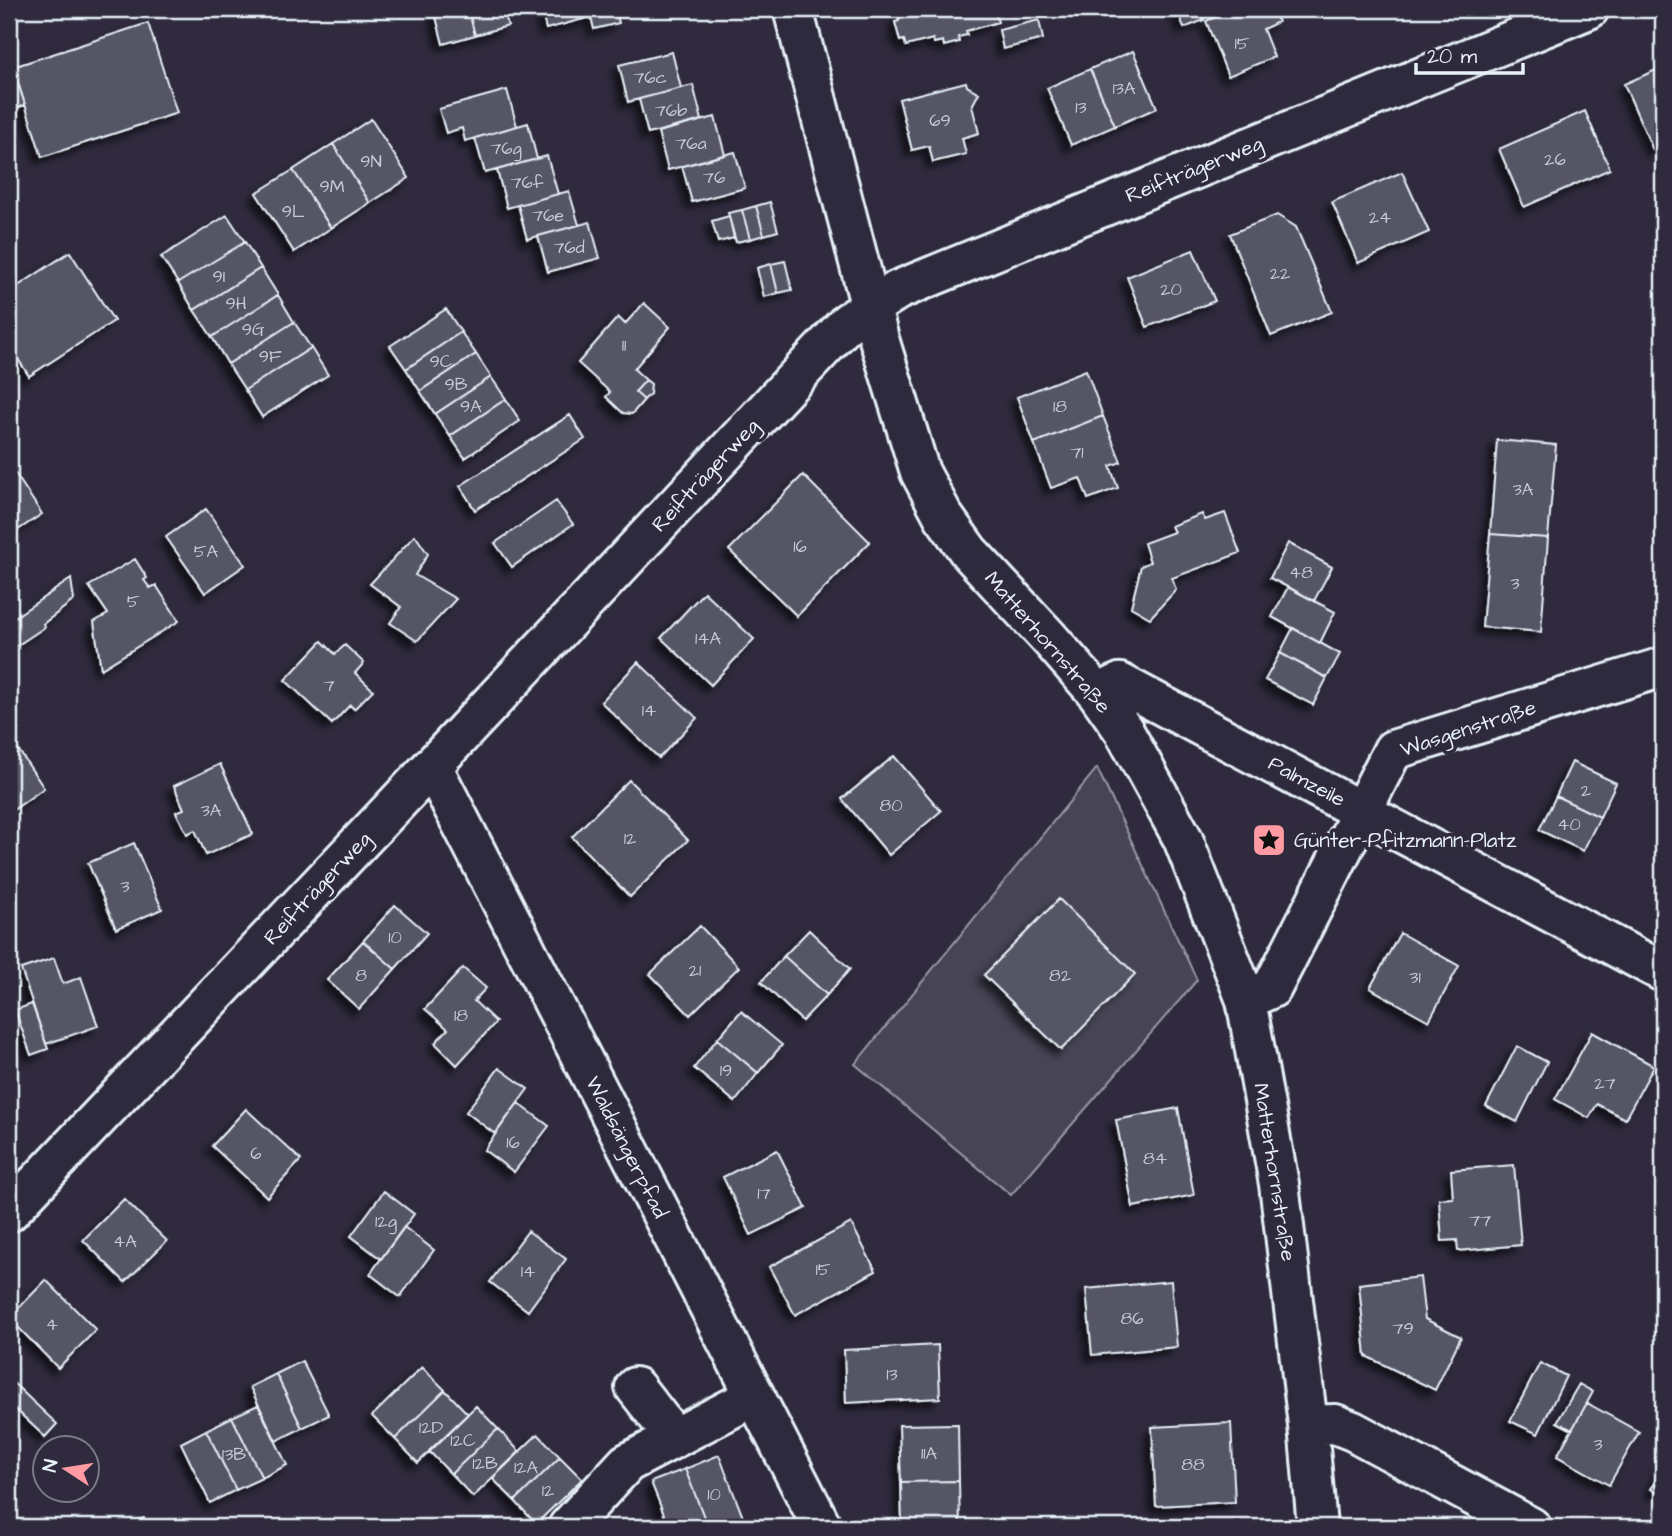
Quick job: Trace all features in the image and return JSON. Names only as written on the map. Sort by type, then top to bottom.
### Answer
[{"type":"street","name":"Matterhornstraße","points":[[793,9],[870,307],[920,472],[944,517],[969,552],[1098,694],[1124,731],[1183,839],[1246,1000],[1279,1184],[1308,1425],[1317,1527]]},
{"type":"street","name":"Reifträgerweg","points":[[9,1212],[848,322],[898,290],[1589,9]]},
{"type":"street","name":"Wasgenstraße","points":[[1246,1000],[1272,988],[1394,750],[1663,667]]},
{"type":"street","name":"Palmzeile","points":[[1098,694],[1120,683],[1663,972]]},
{"type":"street","name":"Waldsängerpfad","points":[[432,766],[822,1527]]},
{"type":"street","points":[[635,1387],[674,1437]]},
{"type":"street","points":[[568,1527],[627,1462],[755,1396]]},
{"type":"street","points":[[1308,1425],[1335,1423],[1353,1430],[1531,1527]]},
{"type":"shaded area","points":[[1097,768],[1197,980],[1011,1195],[855,1064]]},
{"type":"building","points":[[434,9],[468,9],[475,35],[443,44]]},
{"type":"building","points":[[468,9],[503,9],[508,26],[475,35]]},
{"type":"building","points":[[541,9],[624,9],[616,11],[619,23],[594,29],[591,17],[546,29]]},
{"type":"building","points":[[901,9],[994,9],[998,22],[966,31],[967,35],[958,37],[959,42],[944,46],[943,41],[934,43],[933,39],[906,46],[904,40],[900,41],[895,22],[899,21],[898,14],[902,13]]},
{"type":"building","points":[[1177,9],[1199,9],[1204,20],[1184,28]]},
{"type":"building","points":[[1235,9],[1273,9],[1278,22],[1263,29],[1274,57],[1228,76],[1206,21]]},
{"type":"building","points":[[1039,20],[1043,39],[1003,49],[999,30]]},
{"type":"building","points":[[148,23],[177,113],[42,157],[13,67]]},
{"type":"building","points":[[1133,51],[1157,108],[1115,126],[1090,69]]},
{"type":"building","points":[[672,52],[681,88],[628,102],[619,65]]},
{"type":"building","points":[[9,61],[25,105],[9,111]]},
{"type":"building","points":[[1663,67],[1663,145],[1653,150],[1624,84]]},
{"type":"building","points":[[1090,69],[1115,126],[1071,145],[1047,88]]},
{"type":"building","points":[[966,82],[967,86],[979,93],[972,106],[979,133],[962,138],[966,154],[933,162],[929,146],[912,150],[899,99]]},
{"type":"building","points":[[693,85],[702,120],[648,134],[639,99]]},
{"type":"building","points":[[507,90],[517,126],[465,141],[462,128],[446,133],[439,109]]},
{"type":"building","points":[[1585,111],[1610,169],[1524,207],[1499,149]]},
{"type":"building","points":[[715,117],[725,155],[668,170],[658,132]]},
{"type":"building","points":[[371,119],[409,178],[370,203],[333,144]]},
{"type":"building","points":[[528,123],[537,159],[485,173],[475,138]]},
{"type":"building","points":[[333,144],[370,203],[331,228],[293,170]]},
{"type":"building","points":[[735,152],[745,188],[692,202],[682,166]]},
{"type":"building","points":[[9,154],[17,180],[9,182]]},
{"type":"building","points":[[547,156],[558,194],[507,208],[497,170]]},
{"type":"building","points":[[293,170],[331,228],[294,252],[256,193]]},
{"type":"building","points":[[1402,172],[1429,232],[1358,263],[1332,202]]},
{"type":"building","points":[[569,191],[579,225],[527,239],[518,205]]},
{"type":"building","points":[[770,202],[778,231],[764,235],[756,206]]},
{"type":"building","points":[[756,206],[764,235],[750,239],[742,210]]},
{"type":"building","points":[[742,210],[750,239],[736,242],[728,213]]},
{"type":"building","points":[[227,215],[245,242],[178,283],[161,257]]},
{"type":"building","points":[[1277,215],[1296,227],[1332,312],[1271,336],[1230,234]]},
{"type":"building","points":[[729,216],[734,238],[718,242],[712,221]]},
{"type":"building","points":[[590,222],[600,258],[548,272],[538,236]]},
{"type":"building","points":[[245,242],[261,268],[194,310],[178,283]]},
{"type":"building","points":[[1193,250],[1215,301],[1147,327],[1127,277]]},
{"type":"building","points":[[70,252],[114,321],[29,376],[9,345],[9,292]]},
{"type":"building","points":[[785,261],[792,290],[778,293],[771,264]]},
{"type":"building","points":[[771,264],[778,293],[764,297],[757,268]]},
{"type":"building","points":[[261,268],[278,295],[212,337],[194,310]]},
{"type":"building","points":[[278,295],[294,322],[228,364],[212,337]]},
{"type":"building","points":[[644,303],[670,327],[634,369],[646,380],[635,392],[644,400],[632,414],[623,413],[606,397],[610,392],[578,363],[618,317],[625,324]]},
{"type":"building","points":[[446,309],[461,332],[406,369],[390,346]]},
{"type":"building","points":[[294,322],[311,348],[245,390],[228,364]]},
{"type":"building","points":[[461,332],[476,354],[420,391],[406,369]]},
{"type":"building","points":[[311,348],[328,375],[262,417],[245,390]]},
{"type":"building","points":[[476,354],[491,377],[435,414],[420,391]]},
{"type":"building","points":[[1086,370],[1103,416],[1034,443],[1017,397]]},
{"type":"building","points":[[491,377],[506,399],[450,436],[435,414]]},
{"type":"building","points":[[646,380],[651,384],[650,394],[644,400],[635,392]]},
{"type":"building","points":[[506,399],[520,421],[465,458],[450,436]]},
{"type":"building","points":[[570,415],[585,439],[475,510],[460,486]]},
{"type":"building","points":[[1103,416],[1121,462],[1110,466],[1118,488],[1088,499],[1080,478],[1051,488],[1034,443]]},
{"type":"building","points":[[1497,440],[1556,445],[1548,538],[1490,534]]},
{"type":"building","points":[[9,464],[42,514],[9,536]]},
{"type":"building","points":[[803,475],[870,542],[797,616],[729,550]]},
{"type":"building","points":[[556,501],[573,524],[512,567],[495,543]]},
{"type":"building","points":[[206,509],[245,565],[205,593],[166,537]]},
{"type":"building","points":[[1225,513],[1240,553],[1172,578],[1176,590],[1150,618],[1131,607],[1141,566],[1150,562],[1144,543],[1174,532],[1171,526],[1202,514],[1205,520]]},
{"type":"building","points":[[1490,534],[1548,538],[1541,632],[1482,627]]},
{"type":"building","points":[[415,535],[428,554],[415,575],[456,599],[417,641],[390,623],[401,607],[370,584]]},
{"type":"building","points":[[1288,543],[1332,567],[1314,601],[1270,578]]},
{"type":"building","points":[[135,559],[147,578],[144,580],[150,588],[156,585],[179,621],[101,669],[94,622],[108,614],[89,586]]},
{"type":"building","points":[[71,579],[74,600],[43,624],[45,627],[9,651],[9,621]]},
{"type":"building","points":[[1288,587],[1335,612],[1320,643],[1272,617]]},
{"type":"building","points":[[704,592],[754,639],[711,685],[661,638]]},
{"type":"building","points":[[1293,628],[1340,654],[1327,678],[1280,653]]},
{"type":"building","points":[[322,641],[335,654],[345,645],[364,663],[355,673],[373,690],[354,709],[350,705],[332,724],[285,680]]},
{"type":"building","points":[[1280,653],[1327,678],[1313,705],[1265,680]]},
{"type":"building","points":[[638,662],[697,718],[659,758],[601,702]]},
{"type":"building","points":[[9,736],[44,788],[9,813]]},
{"type":"building","points":[[894,756],[941,811],[889,855],[842,799]]},
{"type":"building","points":[[1572,762],[1616,783],[1600,817],[1556,796]]},
{"type":"building","points":[[220,764],[253,834],[206,855],[195,830],[187,834],[176,812],[184,809],[174,786]]},
{"type":"building","points":[[629,780],[688,840],[630,897],[572,837]]},
{"type":"building","points":[[1556,796],[1600,817],[1583,851],[1539,830]]},
{"type":"building","points":[[134,843],[162,909],[116,929],[88,863]]},
{"type":"building","points":[[1059,899],[1135,974],[1061,1050],[984,975]]},
{"type":"building","points":[[395,905],[427,933],[395,969],[363,941]]},
{"type":"building","points":[[700,926],[739,967],[690,1015],[650,974]]},
{"type":"building","points":[[809,930],[850,969],[827,995],[784,956]]},
{"type":"building","points":[[1400,933],[1459,966],[1429,1021],[1370,988]]},
{"type":"building","points":[[363,941],[395,969],[359,1009],[327,980]]},
{"type":"building","points":[[784,956],[827,995],[802,1021],[761,982]]},
{"type":"building","points":[[54,958],[63,984],[81,977],[98,1026],[46,1044],[21,969]]},
{"type":"building","points":[[463,968],[486,988],[474,1001],[496,1022],[457,1065],[435,1043],[448,1029],[425,1009]]},
{"type":"building","points":[[32,1004],[48,1049],[31,1055],[15,1010]]},
{"type":"building","points":[[741,1011],[782,1045],[758,1073],[717,1039]]},
{"type":"building","points":[[1592,1032],[1654,1066],[1625,1119],[1597,1104],[1589,1118],[1555,1099]]},
{"type":"building","points":[[717,1039],[758,1073],[735,1102],[694,1068]]},
{"type":"building","points":[[1517,1046],[1547,1062],[1517,1122],[1486,1106]]},
{"type":"building","points":[[499,1068],[528,1089],[495,1134],[466,1112]]},
{"type":"building","points":[[518,1103],[549,1126],[514,1172],[484,1150]]},
{"type":"building","points":[[1178,1108],[1194,1195],[1133,1207],[1116,1120]]},
{"type":"building","points":[[246,1109],[301,1160],[267,1197],[212,1146]]},
{"type":"building","points":[[777,1150],[806,1208],[751,1235],[723,1177]]},
{"type":"building","points":[[1514,1165],[1521,1245],[1458,1251],[1457,1240],[1442,1241],[1439,1199],[1453,1198],[1451,1170]]},
{"type":"building","points":[[384,1191],[414,1214],[381,1259],[351,1236]]},
{"type":"building","points":[[124,1199],[167,1241],[125,1282],[83,1240]]},
{"type":"building","points":[[851,1223],[876,1271],[795,1315],[769,1267]]},
{"type":"building","points":[[404,1227],[434,1250],[400,1297],[370,1274]]},
{"type":"building","points":[[528,1231],[566,1259],[528,1311],[490,1282]]},
{"type":"building","points":[[1420,1277],[1425,1319],[1461,1337],[1435,1390],[1366,1356],[1359,1284]]},
{"type":"building","points":[[46,1280],[96,1330],[58,1368],[9,1318]]},
{"type":"building","points":[[1171,1281],[1177,1347],[1092,1355],[1086,1289]]},
{"type":"building","points":[[938,1345],[940,1398],[846,1403],[844,1350]]},
{"type":"building","points":[[302,1361],[329,1415],[302,1428],[276,1374]]},
{"type":"building","points":[[1540,1363],[1566,1376],[1538,1434],[1510,1421]]},
{"type":"building","points":[[422,1367],[445,1390],[395,1439],[372,1416]]},
{"type":"building","points":[[276,1374],[302,1428],[276,1441],[250,1387]]},
{"type":"building","points":[[9,1379],[57,1424],[48,1434],[42,1434],[9,1403]]},
{"type":"building","points":[[1579,1384],[1593,1392],[1572,1430],[1557,1422]]},
{"type":"building","points":[[445,1390],[468,1414],[418,1463],[395,1439]]},
{"type":"building","points":[[1587,1403],[1639,1432],[1609,1485],[1557,1456]]},
{"type":"building","points":[[258,1405],[287,1465],[262,1478],[232,1417]]},
{"type":"building","points":[[476,1406],[498,1429],[451,1474],[429,1451]]},
{"type":"building","points":[[232,1417],[262,1478],[236,1490],[206,1430]]},
{"type":"building","points":[[1231,1423],[1235,1502],[1156,1506],[1152,1427]]},
{"type":"building","points":[[958,1424],[959,1481],[901,1482],[899,1425]]},
{"type":"building","points":[[498,1429],[520,1452],[473,1497],[451,1474]]},
{"type":"building","points":[[206,1430],[236,1490],[210,1503],[181,1443]]},
{"type":"building","points":[[538,1434],[560,1457],[515,1501],[492,1478]]},
{"type":"building","points":[[719,1455],[744,1520],[726,1527],[708,1527],[685,1469]]},
{"type":"building","points":[[560,1457],[582,1479],[536,1524],[515,1501]]},
{"type":"building","points":[[1663,1465],[1663,1495],[1651,1489]]},
{"type":"building","points":[[685,1469],[708,1527],[669,1527],[651,1482]]},
{"type":"building","points":[[959,1481],[960,1527],[902,1527],[901,1482]]},
{"type":"building","points":[[144,1518],[148,1527],[122,1527]]},
{"type":"place","name":"Günter-Pfitzmann-Platz","points":[[1269,840]]}]
